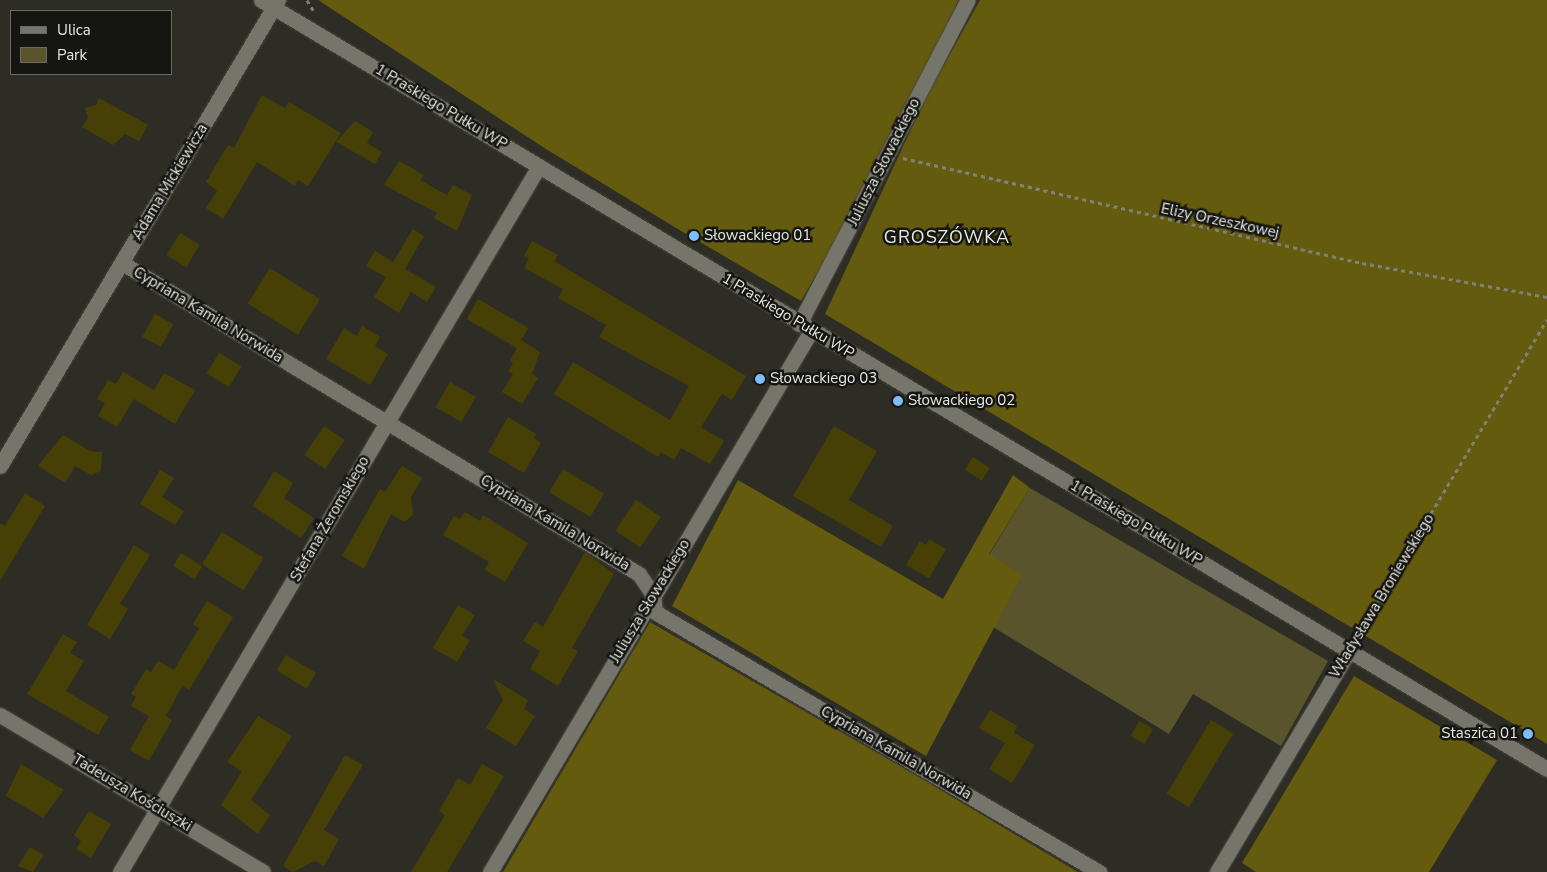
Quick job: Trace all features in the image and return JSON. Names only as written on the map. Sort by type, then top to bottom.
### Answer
[{"type":"street","name":"Juliusza Słowackiego","points":[[490,872],[653,595],[805,327],[968,0]]},
{"type":"street","name":"1 Praskiego Pułku WP","points":[[271,3],[805,327],[1547,769]]},
{"type":"street","name":"Adama Mickiewicza","points":[[0,466],[122,263],[271,3]]},
{"type":"street","name":"Stefana Żeromskiego","points":[[120,872],[539,166]]},
{"type":"street","name":"Cypriana Kamila Norwida","points":[[122,263],[639,574],[653,595],[655,612],[1099,872]]},
{"type":"street","name":"Władysława Broniewskiego","points":[[1216,872],[1349,651]]},
{"type":"street","name":"Tadeusza Kościuszki","points":[[0,715],[263,872]]},
{"type":"path","name":"Elizy Orzeszkowej","points":[[890,155],[1362,263],[1547,297]]},
{"type":"path","name":"Władysława Broniewskiego","points":[[1349,651],[1547,319]]},
{"type":"green space","points":[[1030,488],[1328,661],[1281,746],[1193,694],[1169,734],[993,627],[1021,575],[989,555]]},
{"type":"shaded area","points":[[318,0],[959,0],[865,192],[801,301],[700,242],[703,237],[689,229],[686,234],[546,149]]},
{"type":"shaded area","points":[[980,0],[1547,0],[1547,744],[825,314],[926,97]]},
{"type":"shaded area","points":[[1013,475],[1030,488],[989,554],[1022,575],[926,756],[672,606],[738,480],[943,599]]},
{"type":"shaded area","points":[[650,622],[914,774],[1078,872],[503,872]]},
{"type":"shaded area","points":[[1354,676],[1497,760],[1429,872],[1256,872],[1242,863]]},
{"type":"building","points":[[262,95],[285,108],[289,102],[341,133],[308,186],[298,180],[295,186],[257,162],[223,219],[206,208],[217,191],[206,182],[228,145],[234,148]]},
{"type":"building","points":[[99,98],[148,125],[139,141],[125,134],[113,145],[82,127],[88,118],[85,108],[96,105]]},
{"type":"building","points":[[355,121],[373,132],[367,143],[382,152],[375,164],[336,142]]},
{"type":"building","points":[[399,161],[424,175],[420,180],[447,195],[453,185],[472,195],[457,231],[434,218],[437,213],[384,185]]},
{"type":"building","points":[[413,229],[424,236],[405,269],[436,287],[427,302],[411,292],[399,313],[374,297],[386,277],[366,266],[375,251],[393,262]]},
{"type":"building","points":[[180,233],[200,245],[186,267],[167,255]]},
{"type":"building","points":[[532,241],[558,255],[554,261],[746,376],[732,400],[722,394],[701,427],[724,441],[710,464],[681,448],[674,460],[661,452],[658,457],[554,394],[573,362],[670,420],[689,386],[599,337],[606,325],[558,298],[563,289],[524,268],[529,258],[524,256]]},
{"type":"building","points":[[270,268],[320,299],[298,335],[248,304]]},
{"type":"building","points":[[478,299],[528,328],[517,348],[466,319]]},
{"type":"building","points":[[155,314],[173,324],[161,347],[142,337]]},
{"type":"building","points":[[362,326],[380,337],[375,346],[388,354],[370,385],[326,359],[344,328],[357,336]]},
{"type":"building","points":[[521,340],[540,352],[532,374],[538,378],[522,404],[502,392],[513,374],[508,372],[513,363],[510,361]]},
{"type":"building","points":[[219,353],[241,366],[229,387],[207,374]]},
{"type":"building","points":[[123,372],[154,390],[164,373],[195,390],[175,424],[134,399],[117,427],[98,416],[105,403],[97,399],[108,380],[116,384]]},
{"type":"building","points":[[450,382],[476,397],[461,422],[436,407]]},
{"type":"building","points":[[508,417],[536,434],[534,438],[541,443],[524,473],[488,452]]},
{"type":"building","points":[[324,426],[345,440],[325,469],[304,455]]},
{"type":"building","points":[[834,426],[877,451],[849,500],[893,526],[881,547],[793,496]]},
{"type":"building","points":[[63,435],[90,451],[102,452],[101,471],[91,475],[75,466],[65,483],[38,466]]},
{"type":"building","points":[[973,457],[990,468],[982,480],[965,470]]},
{"type":"building","points":[[402,466],[422,478],[411,497],[413,515],[404,522],[391,514],[364,569],[342,556],[380,489],[385,492]]},
{"type":"building","points":[[563,469],[604,494],[590,517],[549,492]]},
{"type":"building","points":[[160,470],[174,478],[162,497],[184,511],[175,525],[140,504]]},
{"type":"building","points":[[274,471],[293,483],[284,498],[314,518],[301,538],[253,506]]},
{"type":"building","points":[[25,493],[45,506],[0,581],[0,523],[5,526]]},
{"type":"building","points":[[636,500],[661,517],[640,547],[615,531]]},
{"type":"building","points":[[465,512],[480,521],[483,515],[528,543],[505,582],[485,570],[489,562],[443,535],[454,516],[460,519]]},
{"type":"building","points":[[222,532],[264,558],[243,590],[202,564]]},
{"type":"building","points":[[929,539],[946,549],[929,578],[906,565],[920,541],[926,545]]},
{"type":"building","points":[[134,545],[150,555],[120,604],[128,609],[110,639],[87,625]]},
{"type":"building","points":[[585,552],[614,574],[572,648],[578,651],[558,686],[530,669],[540,651],[523,641],[535,622],[543,627]]},
{"type":"building","points":[[181,553],[202,566],[194,579],[173,566]]},
{"type":"building","points":[[207,601],[233,617],[189,690],[183,685],[166,716],[172,720],[149,761],[130,750],[149,716],[131,706],[136,697],[131,694],[146,669],[151,672],[158,661],[174,670],[199,628],[193,624]]},
{"type":"building","points":[[458,605],[475,615],[462,636],[470,640],[457,662],[433,648]]},
{"type":"building","points":[[63,634],[77,642],[70,653],[84,661],[66,691],[109,717],[98,735],[27,694]]},
{"type":"building","points":[[286,655],[316,673],[307,688],[277,670]]},
{"type":"building","points":[[493,679],[528,700],[524,709],[535,716],[516,746],[486,728],[503,700]]},
{"type":"building","points":[[990,710],[1017,726],[1014,733],[1035,745],[1012,783],[989,769],[1005,743],[979,728]]},
{"type":"building","points":[[258,716],[292,736],[251,800],[270,815],[258,834],[221,805],[242,771],[227,762]]},
{"type":"building","points":[[1211,720],[1233,733],[1189,807],[1167,794]]},
{"type":"building","points":[[1139,721],[1153,729],[1144,744],[1130,736]]},
{"type":"building","points":[[345,755],[363,765],[324,830],[339,839],[324,866],[315,861],[293,872],[283,866]]},
{"type":"building","points":[[21,764],[64,790],[43,818],[6,796]]},
{"type":"building","points":[[482,764],[504,776],[447,872],[411,872],[445,815],[439,811],[458,778],[470,785]]},
{"type":"building","points":[[89,811],[111,824],[91,858],[76,849],[81,841],[74,835]]},
{"type":"building","points":[[30,847],[44,855],[33,872],[18,866]]},
{"type":"place","name":"Słowackiego 01","points":[[694,236]]},
{"type":"place","name":"Słowackiego 03","points":[[760,379]]},
{"type":"place","name":"Słowackiego 02","points":[[898,401]]},
{"type":"place","name":"Staszica 01","points":[[1528,734]]},
{"type":"district","name":"GROSZÓWKA","points":[[947,237]]}]
